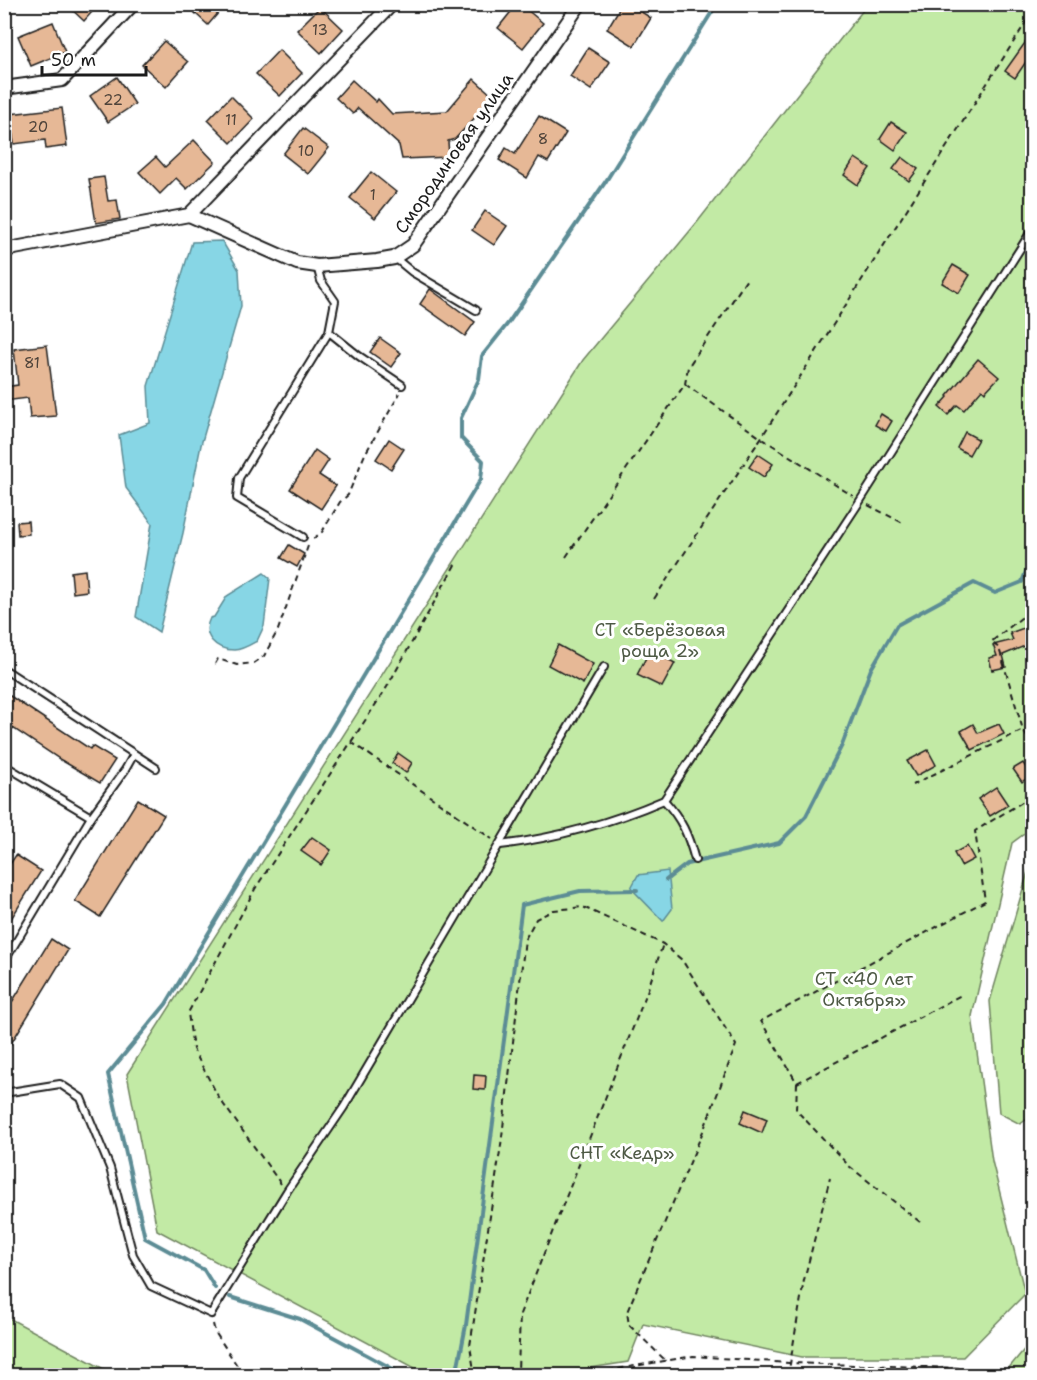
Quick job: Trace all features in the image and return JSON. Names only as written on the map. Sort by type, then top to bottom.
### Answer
[{"type":"street","points":[[4,88],[62,80],[133,4]]},
{"type":"street","points":[[4,250],[189,215],[392,4]]},
{"type":"street","name":"Смородиновая улица","points":[[189,215],[297,263],[317,266],[394,258],[413,245],[580,4]]},
{"type":"lane","points":[[500,845],[535,840],[635,813],[664,800],[860,501],[1032,230]]},
{"type":"lane","points":[[394,258],[412,272],[476,309]]},
{"type":"lane","points":[[303,537],[237,498],[239,478],[329,332],[335,302],[321,281],[317,266]]},
{"type":"lane","points":[[329,332],[402,385]]},
{"type":"lane","points":[[4,1093],[60,1084],[81,1098],[110,1168],[133,1255],[151,1286],[211,1314],[286,1191],[344,1107],[604,667]]},
{"type":"lane","points":[[4,669],[156,768]]},
{"type":"lane","points":[[4,962],[91,817],[134,754]]},
{"type":"lane","points":[[4,765],[91,817]]},
{"type":"lane","points":[[664,800],[677,814],[689,835],[695,860]]},
{"type":"path","points":[[654,599],[760,438],[1032,13]]},
{"type":"path","points":[[566,557],[685,384],[688,367],[747,279]]},
{"type":"path","points":[[685,384],[760,438],[860,501],[903,523]]},
{"type":"path","points":[[215,664],[218,659],[237,665],[254,663],[264,656],[278,630],[298,572],[306,557],[306,549],[322,532],[340,502],[348,495],[365,454],[401,391],[402,385]]},
{"type":"path","points":[[286,1191],[219,1098],[193,1049],[188,1013],[255,889],[387,687],[456,563]]},
{"type":"path","points":[[1032,615],[1021,618],[991,642],[999,648],[1023,730],[1032,742]]},
{"type":"path","points":[[912,785],[1023,730]]},
{"type":"path","points":[[351,742],[500,845]]},
{"type":"path","points":[[920,1222],[849,1166],[796,1110],[797,1083],[761,1021],[985,901],[975,831],[1032,796]]},
{"type":"path","points":[[475,1376],[470,1346],[501,1145],[525,939],[536,919],[554,910],[583,907],[663,944],[682,960],[736,1045],[627,1312],[629,1325],[666,1360]]},
{"type":"path","points":[[522,1376],[518,1371],[520,1314],[647,992],[663,944]]},
{"type":"path","points":[[797,1083],[961,995]]},
{"type":"path","points":[[788,1376],[804,1280],[830,1178]]},
{"type":"path","points":[[211,1314],[215,1332],[243,1376]]},
{"type":"path","points":[[577,1376],[693,1356],[789,1363],[958,1368],[965,1376]]},
{"type":"green space","name":"СТ «Берёзовая роща 2»","points":[[867,5],[1032,5],[1032,828],[1012,843],[972,1016],[992,1161],[1025,1294],[963,1357],[802,1357],[643,1324],[628,1362],[546,1375],[428,1375],[157,1230],[127,1074],[583,360],[699,220]]},
{"type":"green space","points":[[1032,858],[1032,1116],[1020,1124],[999,1113],[990,1001]]},
{"type":"green space","points":[[5,1316],[115,1375],[5,1375]]},
{"type":"green space","points":[[1032,1340],[1032,1375],[1003,1375]]},
{"type":"water","points":[[222,241],[239,270],[241,306],[201,445],[159,632],[136,617],[152,523],[126,488],[119,435],[150,423],[148,386],[192,242]]},
{"type":"water","points":[[264,573],[270,578],[264,626],[257,641],[237,650],[216,645],[207,631],[210,618],[214,617],[227,596]]},
{"type":"water","points":[[668,871],[672,909],[663,921],[631,888],[638,875]]},
{"type":"building","points":[[66,4],[99,4],[84,21]]},
{"type":"building","points":[[185,4],[226,4],[208,25]]},
{"type":"building","points":[[517,4],[543,23],[523,48],[498,28]]},
{"type":"building","points":[[622,4],[629,4],[651,18],[634,46],[607,29]]},
{"type":"building","points":[[320,7],[343,29],[321,53],[297,30]]},
{"type":"building","points":[[53,22],[65,52],[31,66],[18,36]]},
{"type":"building","points":[[1032,33],[1032,53],[1015,78],[1005,71]]},
{"type":"building","points":[[164,41],[188,62],[166,87],[142,65]]},
{"type":"building","points":[[588,48],[610,62],[591,90],[570,76]]},
{"type":"building","points":[[279,50],[302,73],[280,96],[256,74]]},
{"type":"building","points":[[117,77],[135,104],[108,122],[90,96]]},
{"type":"building","points":[[474,79],[494,97],[455,139],[448,141],[449,157],[402,159],[399,145],[358,108],[353,114],[336,98],[352,80],[376,102],[378,99],[392,114],[447,111]]},
{"type":"building","points":[[231,96],[254,119],[231,143],[208,120]]},
{"type":"building","points":[[62,108],[67,146],[46,149],[45,140],[14,144],[10,114]]},
{"type":"building","points":[[539,116],[566,133],[548,162],[539,157],[527,178],[499,160],[506,148],[515,154]]},
{"type":"building","points":[[891,122],[907,132],[895,150],[880,139]]},
{"type":"building","points":[[303,128],[329,148],[308,174],[283,154]]},
{"type":"building","points":[[194,140],[215,162],[187,189],[176,178],[160,194],[139,172],[156,157],[165,167]]},
{"type":"building","points":[[902,157],[918,169],[909,181],[893,169]]},
{"type":"building","points":[[855,158],[870,168],[858,185],[844,175]]},
{"type":"building","points":[[371,172],[396,192],[375,218],[350,198]]},
{"type":"building","points":[[104,177],[108,201],[117,200],[120,219],[96,223],[89,179]]},
{"type":"building","points":[[485,211],[507,226],[494,245],[472,230]]},
{"type":"building","points":[[953,265],[970,275],[959,293],[942,283]]},
{"type":"building","points":[[430,289],[475,322],[465,336],[420,304]]},
{"type":"building","points":[[380,338],[401,353],[391,367],[370,352]]},
{"type":"building","points":[[47,345],[56,416],[30,418],[28,398],[4,401],[4,387],[18,385],[14,349]]},
{"type":"building","points":[[978,359],[999,377],[985,392],[982,389],[964,410],[957,405],[948,415],[939,407]]},
{"type":"building","points":[[881,414],[892,421],[886,431],[875,425]]},
{"type":"building","points":[[965,432],[978,439],[969,455],[957,448]]},
{"type":"building","points":[[389,439],[404,449],[391,469],[376,459]]},
{"type":"building","points":[[315,450],[329,460],[319,475],[336,486],[321,509],[290,489]]},
{"type":"building","points":[[758,454],[773,464],[764,477],[749,467]]},
{"type":"building","points":[[28,521],[29,534],[18,535],[17,522]]},
{"type":"building","points":[[289,545],[304,554],[297,567],[281,558]]},
{"type":"building","points":[[85,570],[87,591],[73,593],[71,572]]},
{"type":"building","points":[[1032,625],[1032,643],[1003,655],[1006,667],[992,670],[989,658],[997,656],[993,645],[1013,640],[1010,633]]},
{"type":"building","points":[[558,645],[593,664],[583,684],[548,665]]},
{"type":"building","points":[[650,650],[675,663],[662,687],[637,675]]},
{"type":"building","points":[[4,692],[90,749],[92,746],[115,760],[100,783],[4,722]]},
{"type":"building","points":[[973,724],[978,733],[999,724],[1004,734],[972,750],[961,731]]},
{"type":"building","points":[[928,750],[936,765],[916,776],[907,761]]},
{"type":"building","points":[[398,753],[412,763],[406,773],[392,763]]},
{"type":"building","points":[[1023,763],[1031,775],[1022,782],[1013,769]]},
{"type":"building","points":[[996,787],[1008,805],[990,816],[978,799]]},
{"type":"building","points":[[138,799],[164,815],[100,917],[75,901]]},
{"type":"building","points":[[312,837],[331,850],[321,865],[301,851]]},
{"type":"building","points":[[967,846],[974,859],[961,866],[954,853]]},
{"type":"building","points":[[16,855],[41,871],[4,930],[4,873]]},
{"type":"building","points":[[51,939],[68,950],[4,1055],[4,1015]]},
{"type":"building","points":[[474,1075],[486,1076],[485,1090],[473,1089]]},
{"type":"building","points":[[745,1110],[767,1119],[762,1133],[740,1123]]},
{"type":"waterway","points":[[215,1288],[204,1270],[145,1238],[108,1074],[166,1004],[481,479],[483,461],[461,438],[461,418],[479,379],[482,356],[509,322],[606,181],[717,4]]},
{"type":"waterway","points":[[666,880],[687,864],[779,843],[806,816],[842,745],[871,669],[897,625],[974,583],[995,593],[1022,582],[1032,556]]},
{"type":"waterway","points":[[456,1376],[466,1325],[522,905],[580,891],[637,890]]},
{"type":"waterway","points":[[230,1297],[300,1319],[406,1376]]},
{"type":"park label","name":"СТ «40 лет Октября»","points":[[864,989]]},
{"type":"park label","name":"СНТ «Кедр»","points":[[622,1153]]}]
